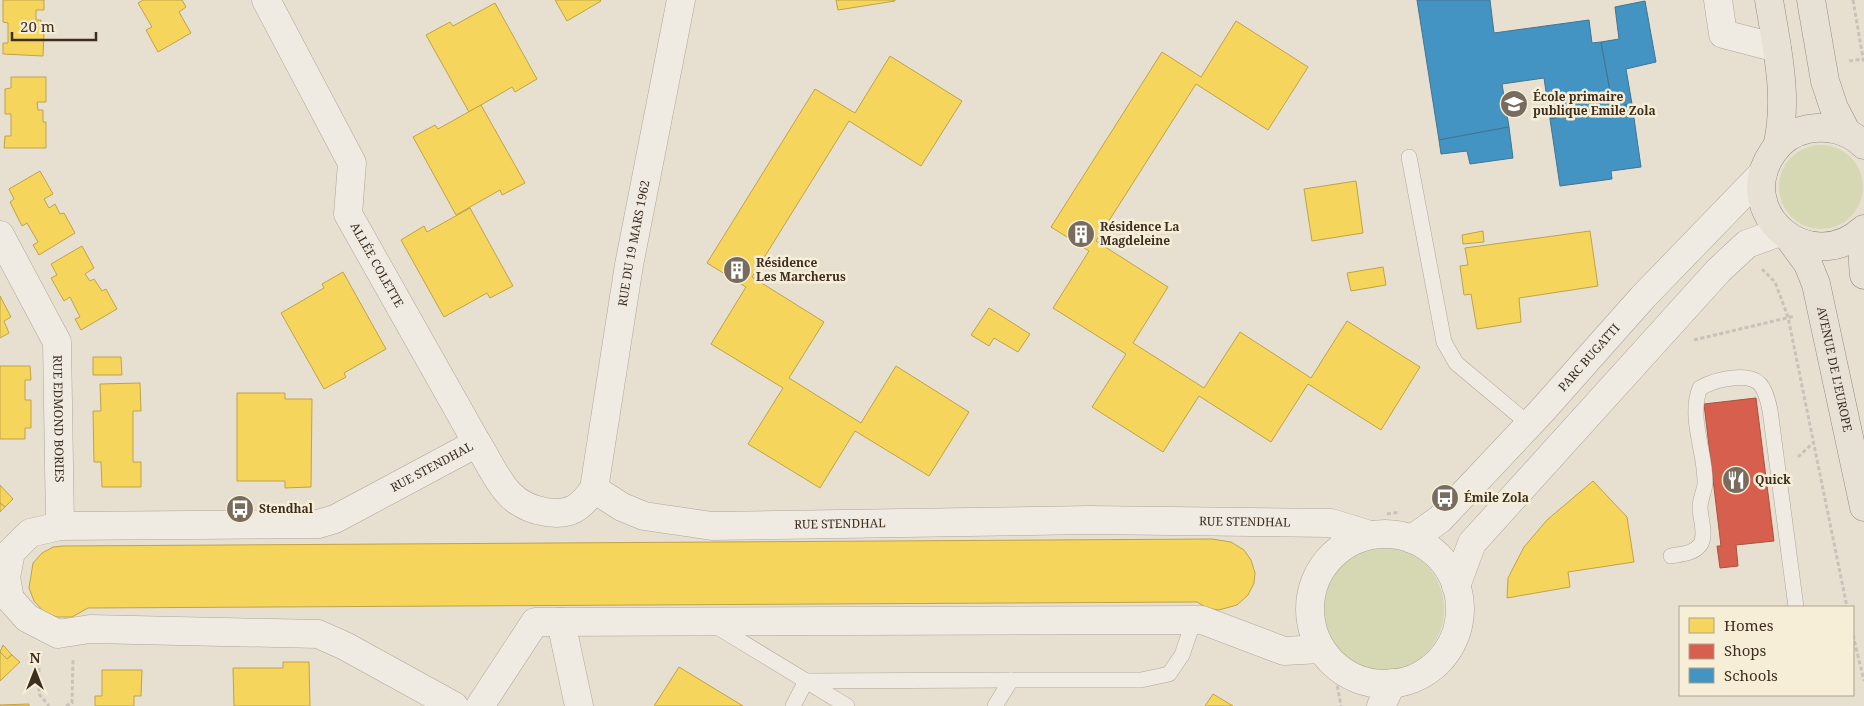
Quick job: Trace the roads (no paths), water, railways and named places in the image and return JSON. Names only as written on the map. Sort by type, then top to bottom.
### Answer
[{"type":"main road","points":[[1769,0],[1783,111],[1777,147]]},
{"type":"main road","points":[[1811,0],[1825,81],[1834,108],[1856,139]]},
{"type":"main road","points":[[1763,173],[1768,159],[1777,147],[1788,137],[1802,130],[1825,128],[1856,139]]},
{"type":"main road","name":"AVENUE DE L'EUROPE","points":[[1763,173],[1762,200],[1774,224],[1786,235],[1808,264],[1816,284],[1864,507]]},
{"type":"main road","points":[[1786,235],[1803,244],[1817,247],[1840,244],[1862,231],[1864,275]]},
{"type":"street","name":"ALLÉE COLETTE","points":[[266,0],[352,163],[348,214],[476,443]]},
{"type":"street","name":"RUE DU 19 MARS 1962","points":[[594,489],[630,265],[681,0]]},
{"type":"street","points":[[1718,0],[1723,34],[1776,48]]},
{"type":"street","name":"PARC BUGATTI","points":[[1412,539],[1440,519],[1530,426],[1630,310],[1763,173]]},
{"type":"street","name":"RUE EDMOND BORIES","points":[[0,234],[57,342],[60,526]]},
{"type":"street","points":[[1456,586],[1472,544],[1692,297],[1742,247],[1774,234],[1786,235]]},
{"type":"street","name":"RUE STENDHAL","points":[[454,706],[318,634],[90,629],[58,634],[27,618],[10,598],[6,577],[10,552],[30,533],[60,526],[318,524],[335,519],[476,443],[507,492],[517,503],[530,510],[566,512],[581,506],[594,489],[622,507],[644,516],[712,526],[1089,520],[1261,522],[1331,523],[1370,535]]},
{"type":"street","points":[[1392,534],[1412,539],[1432,550],[1446,566],[1456,586],[1460,612],[1455,636],[1442,658],[1423,674],[1400,682],[1386,694],[1375,683],[1351,676],[1327,657],[1311,626],[1310,602],[1315,579],[1328,559],[1341,548],[1370,535],[1392,534]]},
{"type":"street","points":[[480,706],[535,622],[1202,620],[1284,651],[1327,657]]},
{"type":"street","points":[[561,622],[579,706]]},
{"type":"lane","points":[[1409,157],[1444,342],[1456,363],[1530,426]]},
{"type":"lane","points":[[1672,556],[1689,553],[1699,546],[1703,539],[1700,506],[1705,484],[1696,413],[1697,395],[1700,388],[1718,379],[1752,377],[1760,383],[1766,393],[1770,410],[1796,606]]},
{"type":"lane","points":[[806,681],[1141,680],[1169,674],[1182,656],[1194,620]]},
{"type":"lane","points":[[709,622],[847,706]]},
{"type":"lane","points":[[995,706],[1011,680]]},
{"type":"lane","points":[[793,706],[806,681]]},
{"type":"place","name":"École primaire publique Emile Zola","points":[[1514,104]]},
{"type":"place","name":"Résidence La Magdeleine","points":[[1081,234]]},
{"type":"place","name":"Résidence Les Marcherus","points":[[737,270]]},
{"type":"place","name":"Quick","points":[[1736,480]]},
{"type":"place","name":"Émile Zola","points":[[1445,498]]},
{"type":"place","name":"Stendhal","points":[[240,509]]}]
